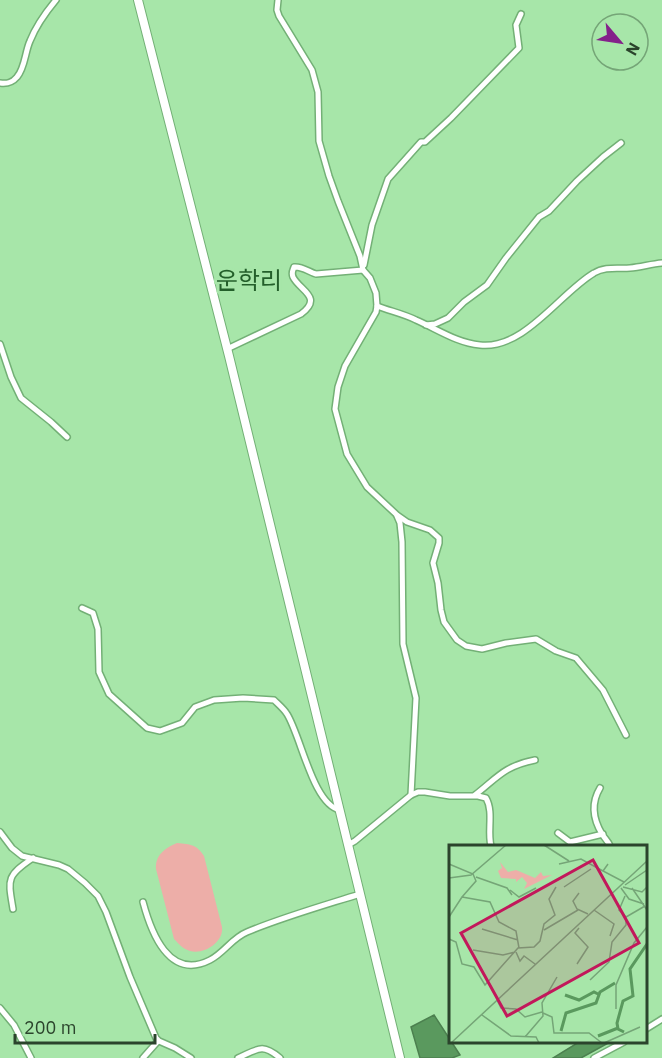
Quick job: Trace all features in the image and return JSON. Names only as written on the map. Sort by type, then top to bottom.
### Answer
[{"type":"main road","points":[[138,0],[227,349],[400,1058]]},
{"type":"street","points":[[0,83],[7,84],[19,76],[31,38],[56,0]]},
{"type":"street","points":[[278,0],[279,16],[312,70],[318,92],[319,141],[329,176],[360,256],[363,270],[374,285],[378,299],[376,312],[341,375],[335,410],[346,454],[366,487],[406,522],[430,530],[438,538],[434,564],[442,617],[461,644],[482,649],[537,639],[556,651],[576,658],[603,690],[626,735]]},
{"type":"street","points":[[363,270],[372,225],[388,179],[421,142],[451,118],[519,48],[516,26],[521,14]]},
{"type":"street","points":[[426,325],[441,323],[487,285],[539,217],[549,211],[603,156],[621,143]]},
{"type":"street","points":[[377,306],[472,344],[503,343],[544,316],[572,288],[595,273],[607,268],[629,268],[662,263]]},
{"type":"street","points":[[227,349],[307,309],[309,296],[293,277],[294,267],[301,267],[316,274],[363,270]]},
{"type":"street","points":[[0,344],[11,378],[21,398],[67,437]]},
{"type":"street","points":[[397,515],[402,542],[403,644],[416,699],[411,795]]},
{"type":"street","points":[[82,608],[93,613],[96,621],[99,672],[109,694],[147,729],[160,731],[182,723],[195,707],[214,700],[243,698],[274,700],[287,713],[320,795],[332,808],[340,810]]},
{"type":"street","points":[[473,796],[500,773],[535,760]]},
{"type":"street","points":[[600,788],[593,804],[594,811],[610,845]]},
{"type":"street","points":[[348,845],[411,795],[418,792],[486,798],[490,808],[491,845]]},
{"type":"street","points":[[0,832],[15,852],[68,869],[98,896],[158,1041],[176,1048],[191,1058]]},
{"type":"street","points":[[558,833],[570,842],[603,834]]},
{"type":"street","points":[[13,909],[9,886],[11,877],[33,858]]},
{"type":"street","points":[[143,902],[148,921],[152,924],[159,945],[170,958],[186,964],[200,965],[213,959],[244,933],[360,894]]},
{"type":"street","points":[[0,1008],[14,1025],[31,1058]]},
{"type":"street","points":[[647,1028],[662,1020]]},
{"type":"street","points":[[143,1058],[158,1041]]},
{"type":"street","points":[[594,1058],[620,1043]]},
{"type":"street","points":[[238,1058],[254,1051],[268,1049],[280,1058]]},
{"type":"street","points":[[150,1050],[150,1058]]},
{"type":"shaded area","points":[[177,843],[193,846],[199,849],[204,856],[222,927],[220,938],[212,946],[201,951],[188,950],[174,939],[156,869],[157,860],[162,853]]},
{"type":"shaded area","points":[[434,1015],[449,1038],[449,1043],[452,1043],[460,1055],[452,1058],[420,1058],[411,1027]]},
{"type":"shaded area","points":[[577,1043],[608,1043],[581,1058],[553,1058]]},
{"type":"district","name":"운학리","points":[[249,280]]}]
